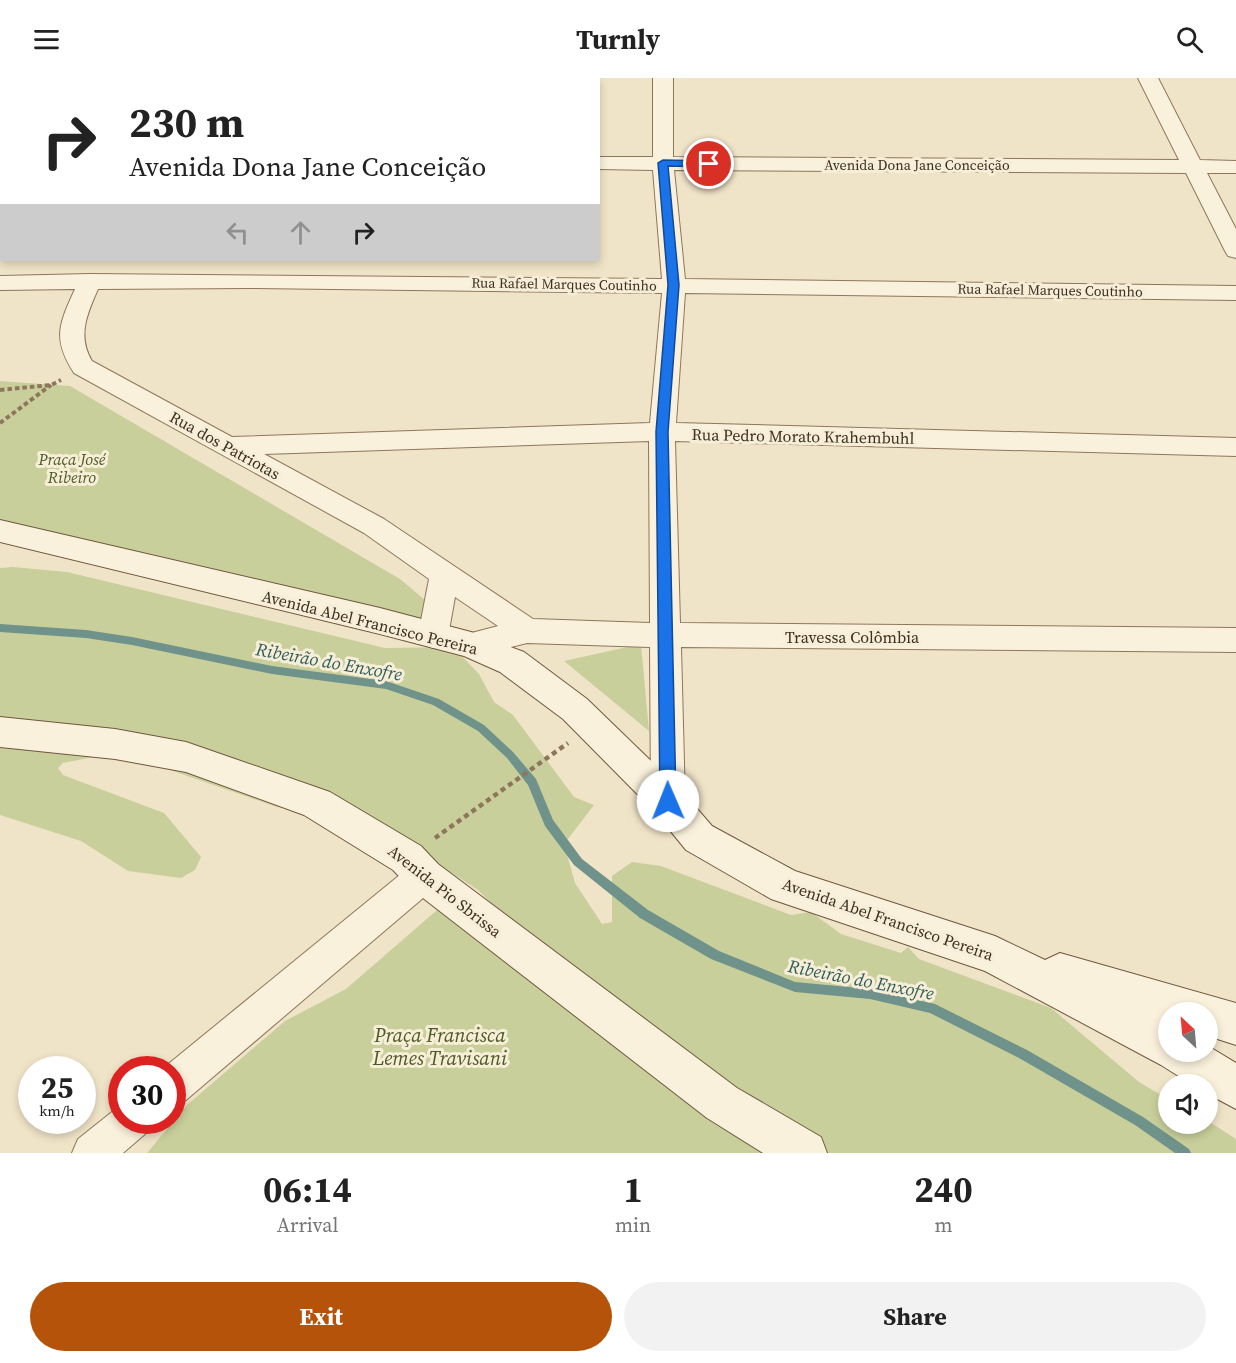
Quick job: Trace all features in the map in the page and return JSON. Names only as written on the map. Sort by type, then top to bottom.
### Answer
[{"type":"main road","name":"Avenida Abel Francisco Pereira","points":[[0,531],[471,645],[512,662],[575,709],[668,801],[699,838],[785,886],[995,955],[1158,1042]]},
{"type":"main road","name":"Avenida Pio Sbrissa","points":[[0,732],[115,744],[186,757],[317,803],[407,858],[424,876],[722,1103],[805,1153]]},
{"type":"main road","points":[[995,955],[1161,1002]]},
{"type":"main road","points":[[1218,1019],[1236,1024]]},
{"type":"main road","points":[[1193,1062],[1236,1088]]},
{"type":"street","points":[[663,78],[663,163],[674,285],[662,432],[668,801]]},
{"type":"street","points":[[1148,78],[1236,250]]},
{"type":"street","name":"Avenida Dona Jane Conceição","points":[[600,163],[1236,167]]},
{"type":"street","points":[[83,367],[73,352],[71,329],[90,281]]},
{"type":"street","name":"Rua Rafael Marques Coutinho","points":[[0,283],[90,281],[674,285],[1236,293]]},
{"type":"street","name":"Rua dos Patriotas","points":[[83,367],[374,526],[527,631]]},
{"type":"street","name":"Rua Pedro Morato Krahembuhl","points":[[226,446],[662,432],[1236,447]]},
{"type":"street","points":[[433,636],[445,573]]},
{"type":"street","name":"Travessa Colômbia","points":[[471,645],[527,631],[665,635],[1236,640]]},
{"type":"street","points":[[186,1074],[424,876]]},
{"type":"street","points":[[92,1153],[114,1134]]},
{"type":"path","points":[[0,423],[51,385],[83,367]]},
{"type":"path","points":[[0,390],[51,385]]},
{"type":"path","points":[[446,830],[562,747]]},
{"type":"green space","name":"Praça José Ribeiro","points":[[0,381],[70,386],[400,579],[432,606],[420,625],[0,524]]},
{"type":"green space","name":"Praça Francisca Lemes Travisani","points":[[0,568],[67,572],[385,648],[453,647],[479,674],[494,702],[513,715],[574,797],[594,805],[564,844],[575,883],[602,924],[612,922],[612,876],[632,862],[661,866],[791,915],[811,912],[841,934],[901,953],[908,947],[919,959],[1051,1008],[1139,1082],[1158,1093],[1158,1134],[1218,1134],[1218,1127],[1236,1139],[1236,1153],[147,1153],[163,1134],[186,1134],[187,1105],[285,1021],[346,989],[437,910],[515,970],[520,959],[513,925],[478,890],[364,816],[277,807],[118,752],[63,763],[58,768],[63,775],[164,813],[201,857],[195,870],[181,878],[128,871],[81,841],[0,815]]},
{"type":"green space","points":[[641,644],[649,731],[564,661]]},
{"type":"waterway","name":"Ribeirão do Enxofre","points":[[0,628],[86,634],[132,641],[272,670],[386,685],[436,702],[481,728],[510,755],[532,782],[549,823],[578,862],[644,914],[715,955],[795,987],[870,994],[931,1008],[1023,1054],[1139,1121],[1185,1153]]},
{"type":"route","points":[[668,801],[662,432],[674,285],[663,163],[709,164]]}]
